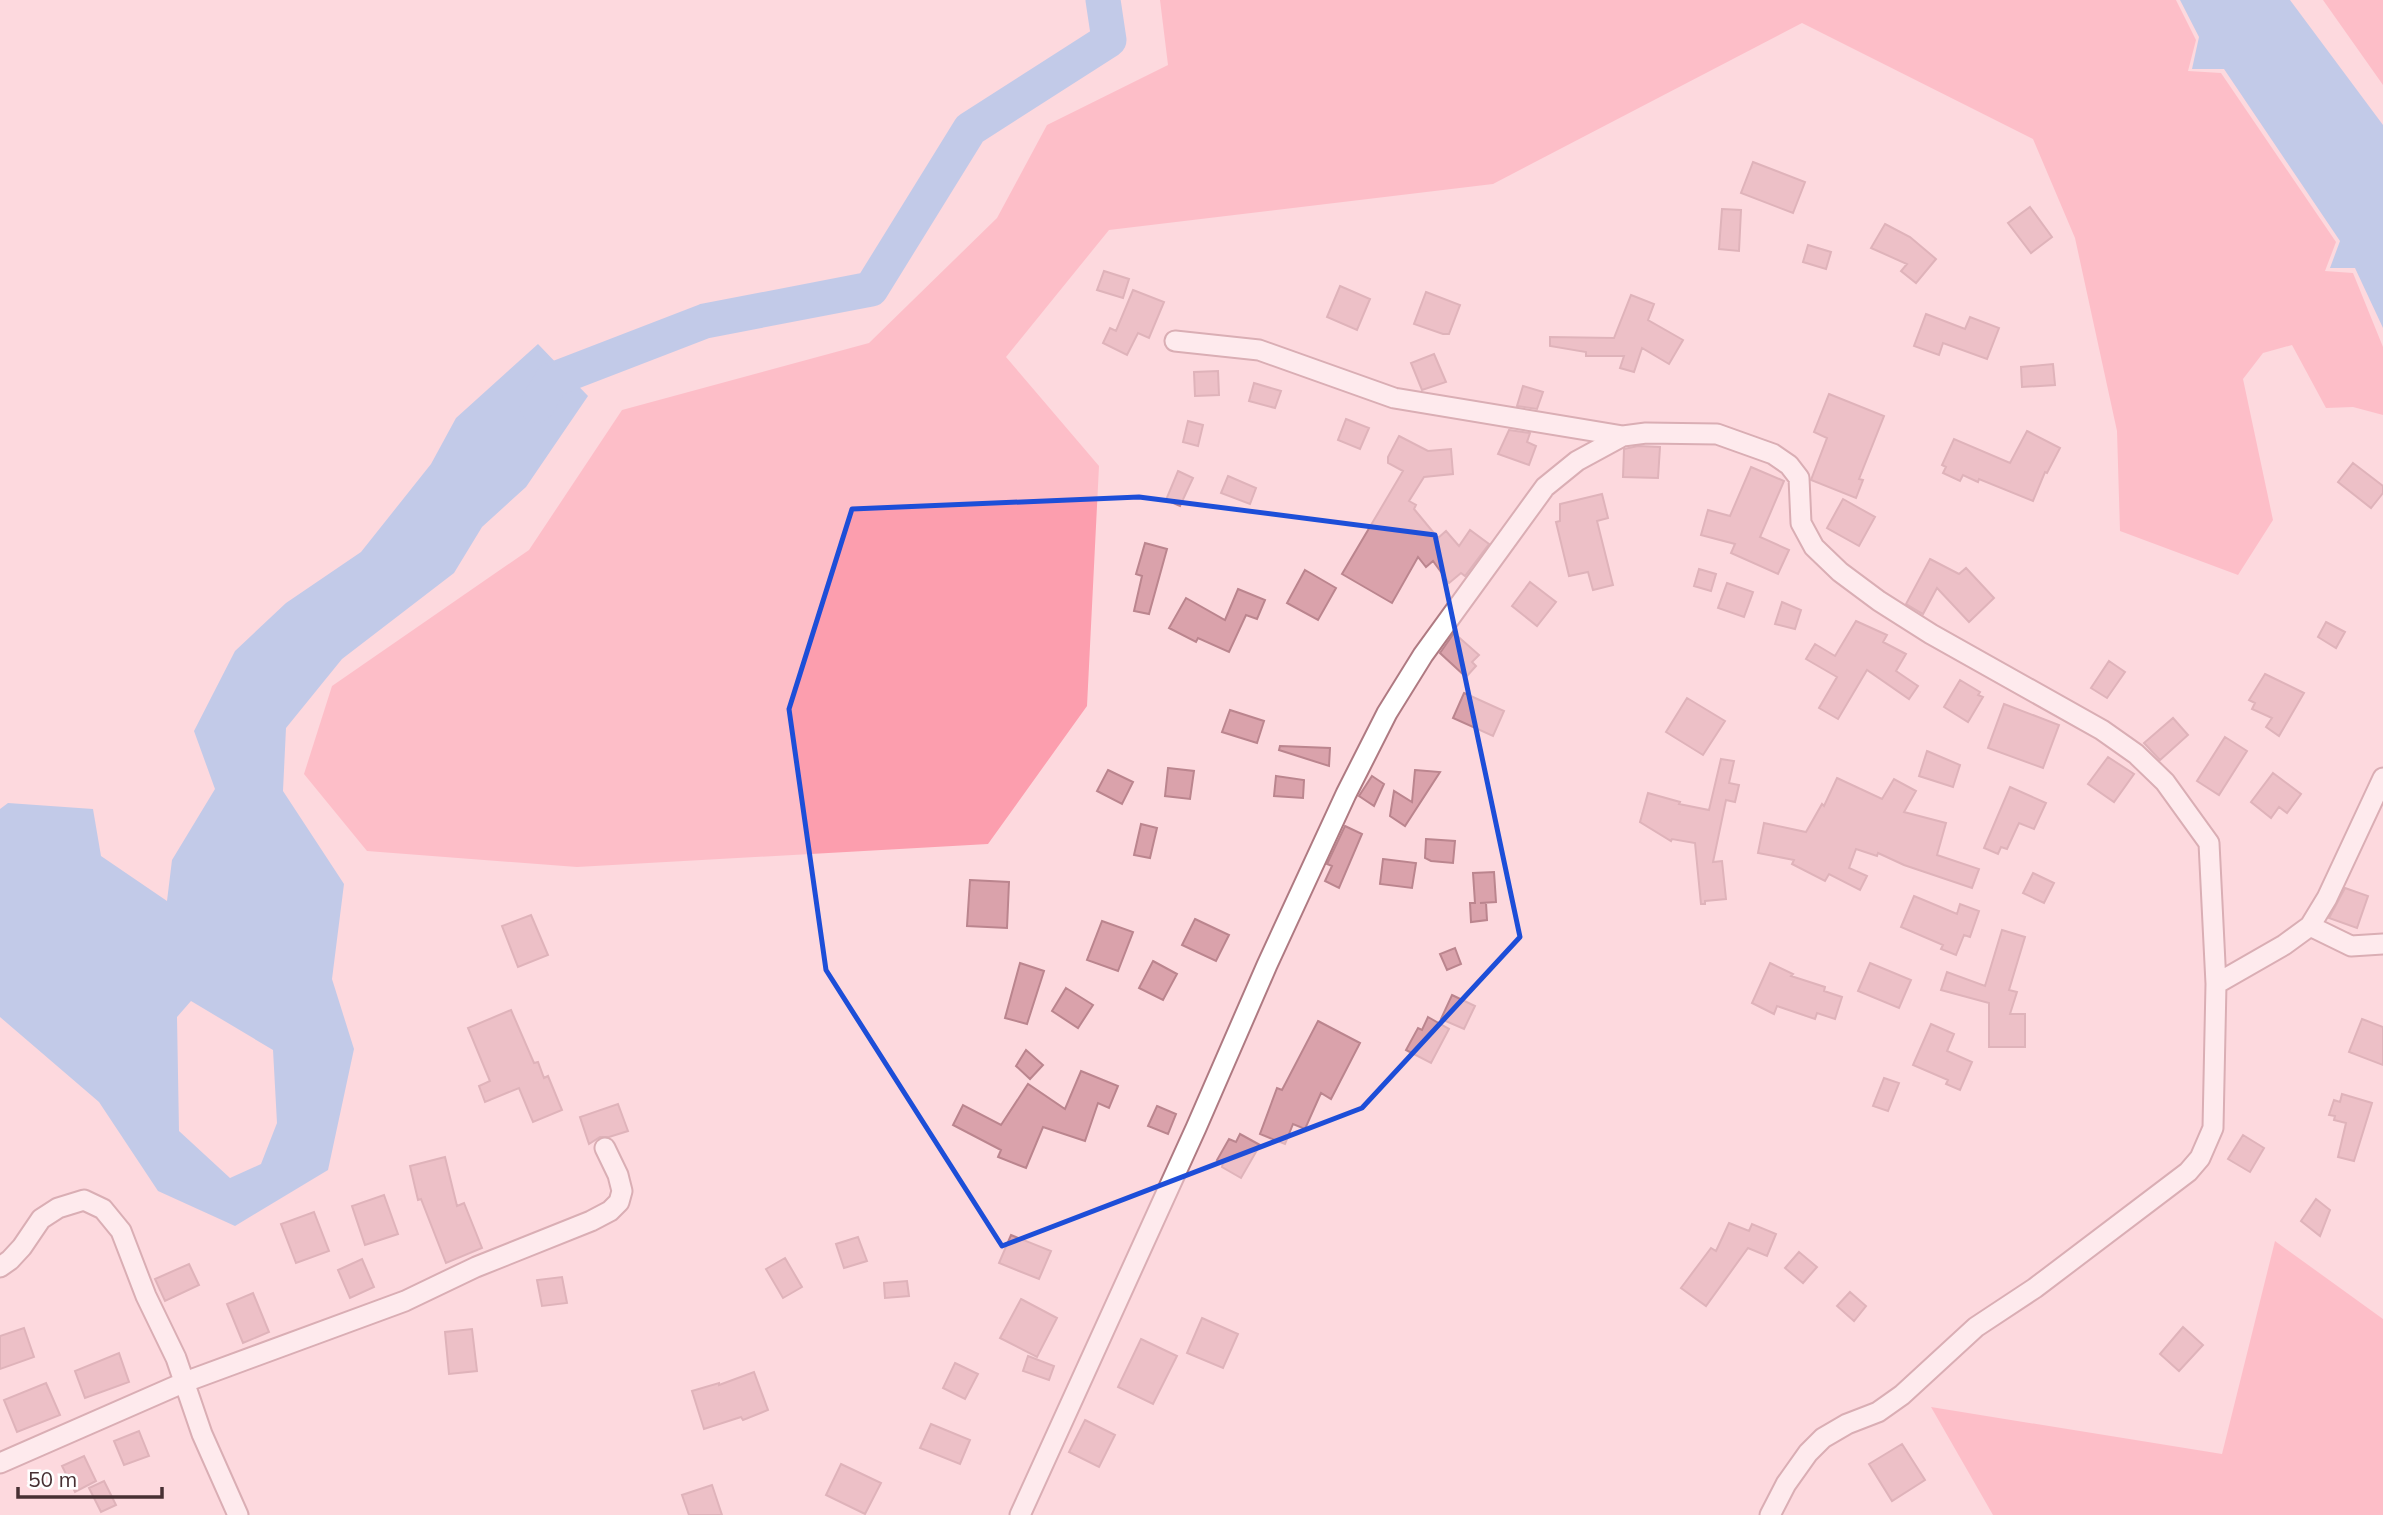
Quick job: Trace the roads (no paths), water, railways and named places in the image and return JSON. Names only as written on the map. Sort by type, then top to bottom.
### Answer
[{"type":"street","points":[[1175,341],[1259,350],[1394,398],[1622,436],[1646,433],[1717,434],[1773,454],[1789,465],[1799,478],[1801,523],[1814,547],[1840,572],[1931,634],[2102,730],[2136,754],[2165,782],[2209,843],[2216,985],[2213,1128],[2200,1158],[2188,1172],[2035,1288],[1976,1327],[1902,1395],[1878,1412],[1847,1424],[1823,1438],[1808,1453],[1786,1484],[1770,1515]]},
{"type":"street","points":[[1020,1515],[1267,965],[1346,794],[1387,713],[1423,655],[1545,487],[1577,461],[1622,436]]},
{"type":"street","points":[[2216,985],[2284,945],[2310,926],[2327,898],[2383,778]]},
{"type":"street","points":[[2310,926],[2351,946],[2383,944]]},
{"type":"street","points":[[0,1463],[185,1382],[405,1301],[610,1211],[620,1202],[622,1191],[618,1175],[605,1149]]},
{"type":"street","points":[[0,1267],[22,1247],[41,1219],[58,1208],[84,1200],[103,1209],[121,1231],[146,1296],[185,1382],[202,1434],[238,1515]]},
{"type":"water","points":[[2180,0],[2290,0],[2383,125],[2383,328],[2355,268],[2330,268],[2340,241],[2224,69],[2192,69],[2199,37]]},
{"type":"water","points":[[538,344],[588,396],[526,487],[482,527],[454,573],[342,659],[286,728],[283,791],[344,884],[332,979],[354,1049],[328,1170],[235,1226],[158,1191],[99,1102],[0,1017],[0,809],[8,803],[93,809],[101,856],[167,901],[172,860],[215,789],[194,731],[235,651],[286,603],[361,552],[431,464],[456,418]],"holes":[[[191,1001],[273,1050],[277,1123],[261,1164],[230,1178],[179,1131],[177,1017]]]},
{"type":"waterway","points":[[537,405],[552,380],[705,321],[871,289],[970,129],[1109,40],[1103,0]]}]
